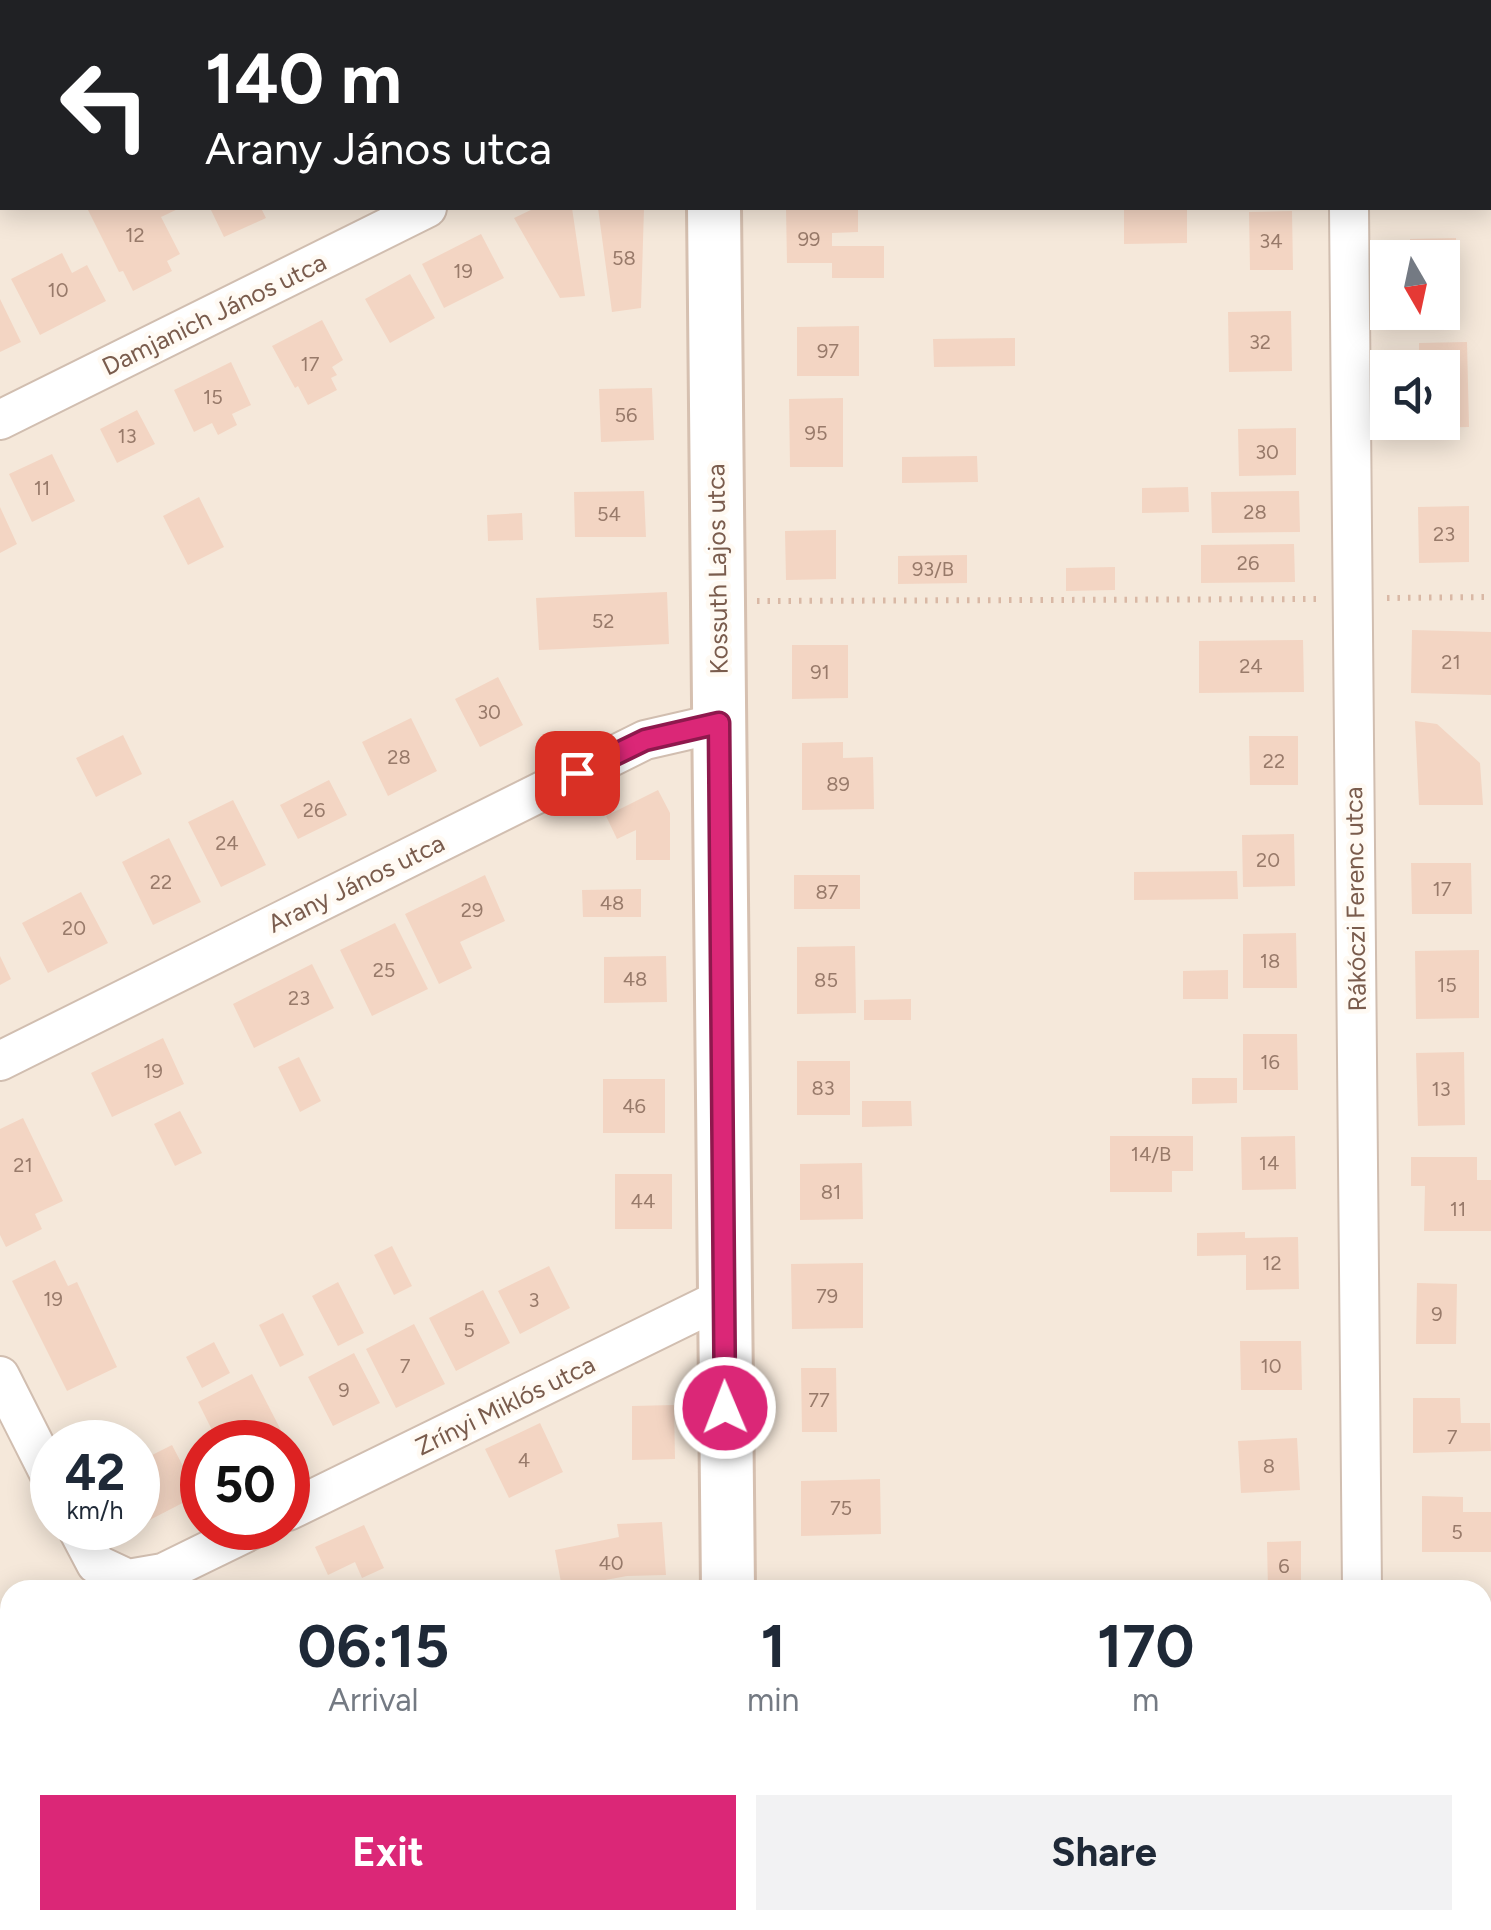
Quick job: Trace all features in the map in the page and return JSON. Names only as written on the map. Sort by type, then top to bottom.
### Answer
[{"type":"main road","name":"Kossuth Lajos utca","points":[[714,210],[728,1580]]},
{"type":"street","name":"Damjanich János utca","points":[[0,420],[424,210]]},
{"type":"street","name":"Rákóczi Ferenc utca","points":[[1348,210],[1362,1580]]},
{"type":"street","name":"Arany János utca","points":[[0,1060],[645,740],[719,723]]},
{"type":"street","name":"Zrínyi Miklós utca","points":[[310,1501],[723,1298]]},
{"type":"street","points":[[0,1376],[30,1435]]},
{"type":"street","points":[[89,1550],[96,1564],[128,1579],[162,1572],[208,1550]]},
{"type":"path","points":[[717,602],[1491,597]]},
{"type":"shaded area","points":[[0,210],[1491,210],[1491,1580],[0,1580]]},
{"type":"building","points":[[88,210],[176,210],[161,217],[180,254],[167,261],[172,271],[133,291],[123,271],[119,272]]},
{"type":"building","points":[[211,210],[262,210],[266,218],[224,237]]},
{"type":"building","points":[[531,210],[572,210],[585,296],[560,298],[514,218]]},
{"type":"building","points":[[598,210],[644,210],[641,308],[612,312]]},
{"type":"building","points":[[786,210],[858,210],[858,232],[832,233],[832,246],[884,246],[884,278],[832,278],[832,263],[787,263]]},
{"type":"building","points":[[1124,210],[1187,210],[1187,243],[1124,244]]},
{"type":"building","points":[[1292,211],[1293,270],[1250,270],[1249,212]]},
{"type":"building","points":[[481,234],[504,278],[444,308],[422,264]]},
{"type":"building","points":[[1456,238],[1456,240],[1410,240]]},
{"type":"building","points":[[62,253],[72,273],[87,265],[106,301],[40,335],[11,279]]},
{"type":"building","points":[[410,274],[435,318],[390,343],[365,299]]},
{"type":"building","points":[[0,299],[21,342],[0,352]]},
{"type":"building","points":[[1291,311],[1292,371],[1229,372],[1228,312]]},
{"type":"building","points":[[322,320],[343,360],[332,367],[337,375],[331,378],[337,390],[308,405],[272,346]]},
{"type":"building","points":[[859,326],[859,376],[797,376],[797,327]]},
{"type":"building","points":[[1015,338],[1015,366],[934,367],[933,339]]},
{"type":"building","points":[[1467,342],[1469,427],[1460,427],[1460,350],[1419,350],[1419,343]]},
{"type":"building","points":[[231,362],[251,405],[232,414],[237,425],[218,435],[212,423],[194,432],[174,390]]},
{"type":"building","points":[[652,388],[654,440],[601,442],[599,389]]},
{"type":"building","points":[[843,398],[843,467],[790,467],[789,399]]},
{"type":"building","points":[[137,410],[155,444],[117,463],[100,429]]},
{"type":"building","points":[[1296,428],[1296,475],[1239,476],[1238,429]]},
{"type":"building","points":[[52,454],[75,501],[32,522],[9,474]]},
{"type":"building","points":[[977,456],[978,482],[902,483],[902,457]]},
{"type":"building","points":[[1188,487],[1189,512],[1142,513],[1142,488]]},
{"type":"building","points":[[644,491],[646,537],[575,537],[574,492]]},
{"type":"building","points":[[1299,491],[1300,532],[1212,533],[1211,492]]},
{"type":"building","points":[[199,497],[224,547],[188,565],[163,516]]},
{"type":"building","points":[[1469,506],[1469,562],[1419,563],[1418,507]]},
{"type":"building","points":[[0,507],[17,544],[0,553]]},
{"type":"building","points":[[522,513],[523,540],[488,541],[487,515]]},
{"type":"building","points":[[836,530],[836,579],[786,580],[785,531]]},
{"type":"building","points":[[1294,544],[1295,582],[1201,583],[1201,545]]},
{"type":"building","points":[[967,555],[967,583],[898,584],[898,556]]},
{"type":"building","points":[[1115,567],[1115,590],[1066,591],[1066,568]]},
{"type":"building","points":[[667,592],[669,644],[539,650],[536,598]]},
{"type":"building","points":[[1412,630],[1491,632],[1491,695],[1411,693]]},
{"type":"building","points":[[1303,640],[1304,692],[1199,693],[1199,641]]},
{"type":"building","points":[[792,645],[848,645],[848,698],[792,699]]},
{"type":"building","points":[[498,677],[523,725],[480,747],[455,699]]},
{"type":"building","points":[[411,718],[437,771],[388,796],[362,742]]},
{"type":"building","points":[[1415,721],[1437,724],[1480,763],[1483,805],[1419,805]]},
{"type":"building","points":[[123,735],[142,774],[96,797],[76,758]]},
{"type":"building","points":[[1249,736],[1298,736],[1298,785],[1250,785]]},
{"type":"building","points":[[843,742],[843,758],[873,757],[874,809],[802,810],[802,743]]},
{"type":"building","points":[[329,780],[347,815],[298,839],[280,805]]},
{"type":"building","points":[[658,790],[670,813],[670,860],[636,860],[636,830],[617,839],[606,816]]},
{"type":"building","points":[[233,800],[266,865],[221,887],[188,822]]},
{"type":"building","points":[[1294,834],[1295,886],[1243,887],[1242,835]]},
{"type":"building","points":[[169,838],[201,902],[153,925],[122,862]]},
{"type":"building","points":[[1411,863],[1471,863],[1472,914],[1412,914]]},
{"type":"building","points":[[1237,871],[1238,899],[1134,900],[1134,872]]},
{"type":"building","points":[[485,875],[505,921],[460,942],[472,968],[439,984],[405,914]]},
{"type":"building","points":[[794,875],[860,875],[860,909],[794,909]]},
{"type":"building","points":[[641,889],[641,917],[583,917],[582,890]]},
{"type":"building","points":[[81,892],[108,943],[48,973],[22,923]]},
{"type":"building","points":[[395,923],[428,989],[372,1016],[340,950]]},
{"type":"building","points":[[1296,933],[1297,988],[1243,988],[1243,934]]},
{"type":"building","points":[[855,946],[856,1013],[797,1014],[797,947]]},
{"type":"building","points":[[1479,950],[1479,1018],[1416,1019],[1415,951]]},
{"type":"building","points":[[0,956],[11,979],[0,985]]},
{"type":"building","points":[[666,956],[667,1002],[604,1003],[604,957]]},
{"type":"building","points":[[312,964],[334,1008],[254,1048],[233,1004]]},
{"type":"building","points":[[1228,970],[1228,999],[1183,999],[1183,971]]},
{"type":"building","points":[[911,999],[911,1020],[864,1020],[864,1000]]},
{"type":"building","points":[[1243,1034],[1297,1034],[1298,1090],[1243,1090]]},
{"type":"building","points":[[163,1038],[184,1084],[112,1117],[91,1073]]},
{"type":"building","points":[[1464,1052],[1465,1125],[1418,1126],[1416,1053]]},
{"type":"building","points":[[299,1057],[321,1101],[300,1112],[278,1067]]},
{"type":"building","points":[[797,1061],[850,1061],[850,1115],[797,1115]]},
{"type":"building","points":[[1192,1078],[1237,1078],[1237,1103],[1192,1104]]},
{"type":"building","points":[[603,1079],[665,1079],[665,1133],[603,1133]]},
{"type":"building","points":[[862,1101],[911,1101],[912,1126],[862,1127]]},
{"type":"building","points":[[180,1111],[202,1153],[175,1166],[154,1124]]},
{"type":"building","points":[[23,1118],[63,1201],[35,1214],[42,1229],[6,1247],[0,1235],[0,1129]]},
{"type":"building","points":[[1110,1136],[1193,1136],[1193,1171],[1172,1171],[1172,1192],[1110,1192]]},
{"type":"building","points":[[1295,1136],[1296,1189],[1242,1190],[1241,1137]]},
{"type":"building","points":[[1411,1157],[1477,1157],[1477,1180],[1491,1180],[1491,1231],[1424,1231],[1425,1186],[1411,1186]]},
{"type":"building","points":[[862,1163],[863,1219],[800,1220],[800,1164]]},
{"type":"building","points":[[615,1174],[672,1174],[672,1229],[615,1229]]},
{"type":"building","points":[[1245,1232],[1245,1238],[1298,1237],[1299,1289],[1246,1290],[1246,1255],[1197,1256],[1197,1233]]},
{"type":"building","points":[[392,1246],[412,1286],[394,1295],[374,1255]]},
{"type":"building","points":[[55,1260],[68,1286],[77,1282],[117,1367],[67,1391],[12,1281]]},
{"type":"building","points":[[863,1263],[863,1328],[792,1329],[791,1264]]},
{"type":"building","points":[[549,1266],[570,1308],[520,1334],[498,1291]]},
{"type":"building","points":[[338,1282],[364,1333],[338,1346],[312,1296]]},
{"type":"building","points":[[1417,1283],[1457,1284],[1456,1344],[1416,1344]]},
{"type":"building","points":[[483,1290],[510,1343],[456,1371],[429,1318]]},
{"type":"building","points":[[283,1313],[304,1355],[280,1367],[259,1325]]},
{"type":"building","points":[[414,1324],[445,1384],[396,1408],[366,1349]]},
{"type":"building","points":[[1240,1341],[1301,1341],[1302,1390],[1241,1390]]},
{"type":"building","points":[[214,1342],[230,1373],[202,1388],[186,1357]]},
{"type":"building","points":[[354,1353],[380,1403],[333,1426],[308,1377]]},
{"type":"building","points":[[801,1368],[836,1368],[837,1432],[802,1432]]},
{"type":"building","points":[[252,1374],[276,1420],[207,1420],[198,1402]]},
{"type":"building","points":[[1413,1398],[1460,1398],[1461,1423],[1490,1423],[1491,1451],[1413,1453]]},
{"type":"building","points":[[674,1405],[675,1459],[632,1460],[632,1406]]},
{"type":"building","points":[[540,1423],[563,1472],[509,1498],[485,1449]]},
{"type":"building","points":[[1297,1438],[1300,1490],[1241,1493],[1238,1441]]},
{"type":"building","points":[[172,1445],[180,1460],[180,1504],[160,1515],[160,1451]]},
{"type":"building","points":[[880,1479],[881,1534],[801,1536],[801,1481]]},
{"type":"building","points":[[1422,1496],[1463,1497],[1463,1512],[1491,1512],[1491,1552],[1422,1552]]},
{"type":"building","points":[[662,1522],[666,1575],[561,1580],[555,1550],[619,1537],[617,1524]]},
{"type":"building","points":[[364,1525],[384,1568],[362,1578],[355,1562],[328,1575],[315,1547]]},
{"type":"building","points":[[1301,1541],[1301,1580],[1268,1580],[1267,1542]]},
{"type":"route","points":[[577,773],[645,740],[719,723],[725,1408]]}]
